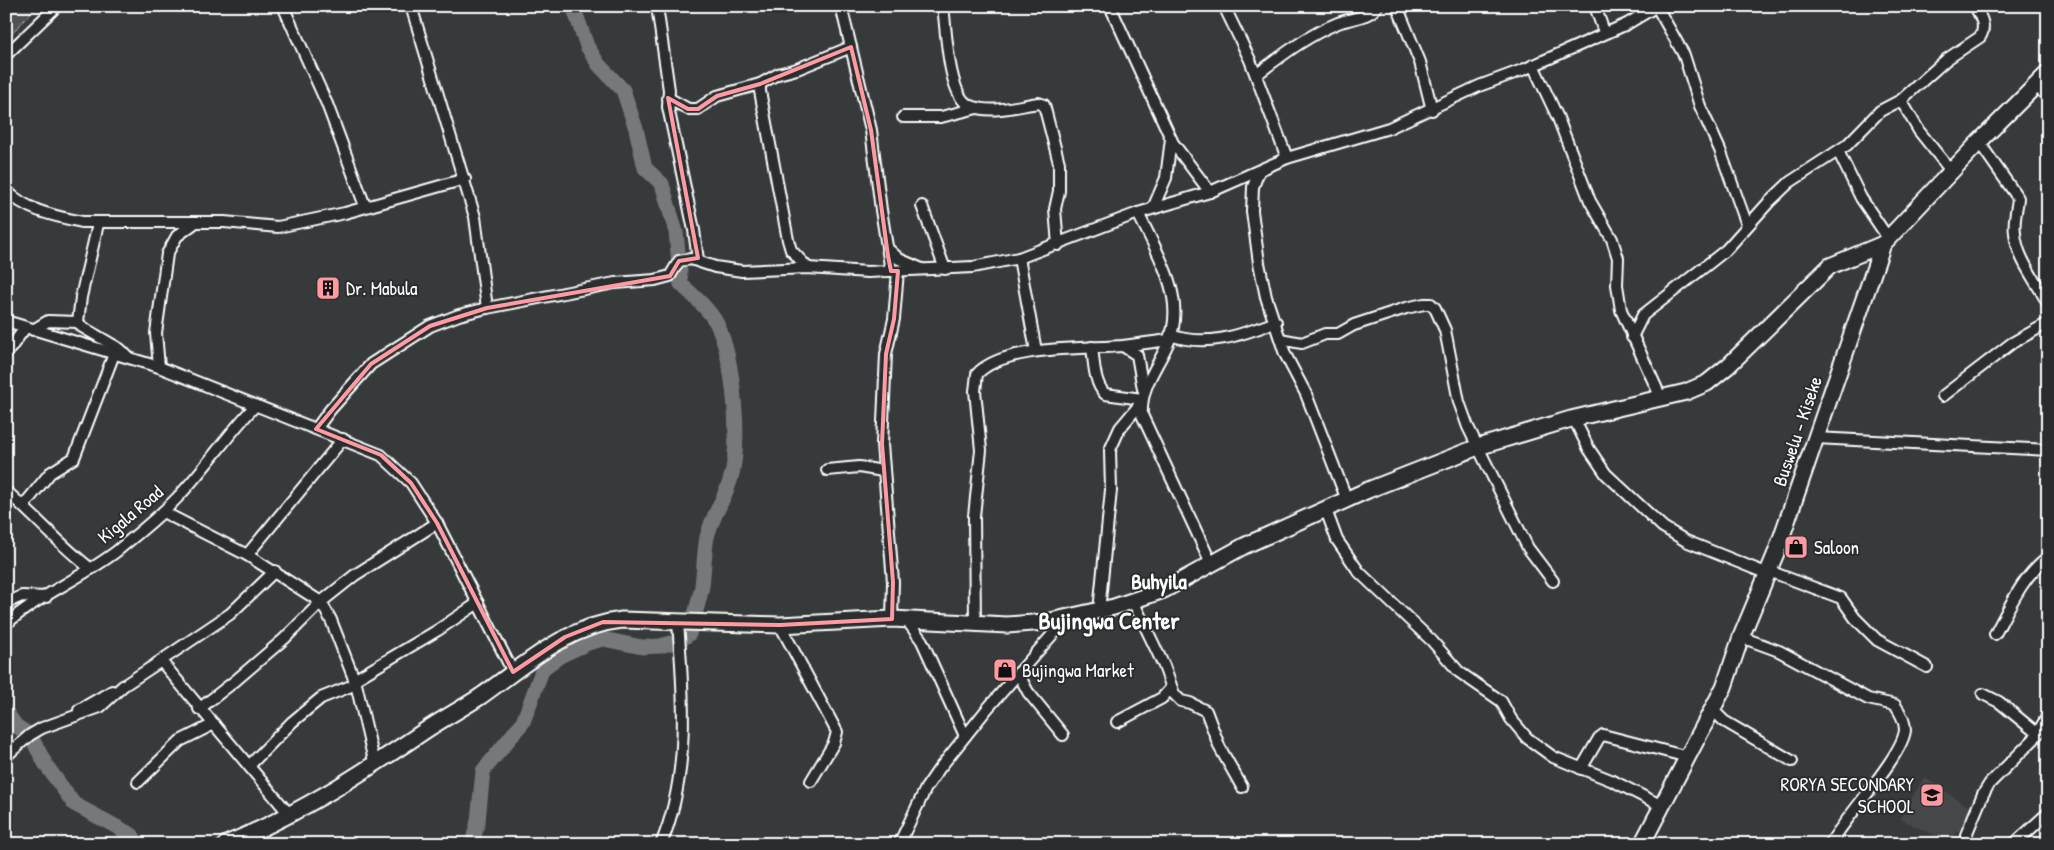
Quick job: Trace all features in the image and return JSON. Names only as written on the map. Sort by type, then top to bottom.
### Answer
[{"type":"street","points":[[6,55],[57,6]]},
{"type":"street","points":[[283,6],[328,104],[365,206]]},
{"type":"street","points":[[412,6],[433,82],[465,179],[475,217],[480,267],[487,308]]},
{"type":"street","points":[[657,6],[668,106],[694,230],[698,260]]},
{"type":"street","points":[[841,6],[871,130],[887,248],[895,271],[894,319],[886,354],[882,444],[893,582],[899,619],[922,641],[965,736]]},
{"type":"street","points":[[943,6],[955,83],[961,98],[967,105],[977,108],[1005,109],[1038,103],[1044,105],[1059,163],[1059,191],[1055,209],[1058,245]]},
{"type":"street","points":[[1110,6],[1171,139],[1181,156],[1210,192]]},
{"type":"street","points":[[1224,6],[1256,76],[1288,158]]},
{"type":"street","points":[[1256,76],[1306,40],[1338,23],[1368,14],[1377,6]]},
{"type":"street","points":[[1397,6],[1420,62],[1432,110]]},
{"type":"street","points":[[1595,6],[1604,32]]},
{"type":"street","points":[[316,429],[330,410],[371,364],[430,326],[459,315],[615,283],[655,280],[670,276],[679,261],[691,258],[715,267],[742,271],[808,268],[868,272],[945,270],[973,267],[1019,258],[1058,245],[1138,213],[1210,192],[1288,158],[1389,128],[1432,110],[1479,86],[1533,65],[1604,32],[1627,24],[1657,6],[1684,55],[1700,106],[1720,150],[1747,225]]},
{"type":"street","points":[[1632,337],[1643,314],[1726,250],[1747,225],[1800,174],[1847,145],[1880,110],[1901,100],[1947,60],[1980,37],[1984,31],[1983,24],[1975,6]]},
{"type":"street","points":[[668,98],[688,109],[698,109],[717,96],[760,84],[778,74],[797,69],[851,47]]},
{"type":"street","points":[[1533,65],[1558,118],[1590,201],[1612,239],[1618,258],[1617,285],[1621,310],[1661,398]]},
{"type":"street","name":"Buswelu - Kiseke","points":[[1642,844],[1724,687],[1741,637],[1769,572],[1885,241],[2048,73]]},
{"type":"street","points":[[760,84],[788,240],[791,250],[808,268]]},
{"type":"street","points":[[2035,85],[2048,97]]},
{"type":"street","points":[[1901,100],[1919,131],[1951,171]]},
{"type":"street","points":[[903,117],[941,117],[977,108]]},
{"type":"street","points":[[1153,208],[1166,178],[1171,139]]},
{"type":"street","points":[[1979,142],[2018,198],[2014,220],[2015,235],[2027,268],[2048,304]]},
{"type":"street","points":[[226,844],[323,797],[375,765],[565,637],[603,622],[622,620],[780,626],[899,619],[1025,624],[1067,618],[1099,611],[1164,590],[1211,563],[1347,500],[1478,447],[1574,419],[1686,392],[1707,383],[1728,366],[1830,266],[1885,241],[1838,151]]},
{"type":"street","points":[[1259,171],[1253,187],[1252,211],[1262,279],[1290,366],[1306,394],[1347,500]]},
{"type":"street","points":[[6,190],[23,205],[42,212],[98,224],[224,222],[278,227],[345,213],[465,179]]},
{"type":"street","points":[[922,206],[945,270]]},
{"type":"street","points":[[1099,611],[1111,490],[1110,450],[1120,428],[1142,398],[1170,338],[1173,297],[1170,283],[1138,213]]},
{"type":"street","points":[[159,368],[156,333],[167,254],[177,236],[196,222]]},
{"type":"street","points":[[98,224],[81,297],[78,322],[82,327],[120,349],[130,359]]},
{"type":"street","points":[[887,248],[899,259],[924,270]]},
{"type":"street","points":[[1019,258],[1036,351]]},
{"type":"street","points":[[1280,339],[1302,343],[1325,334],[1338,334],[1376,316],[1431,304],[1435,308],[1444,330],[1459,402],[1478,447],[1528,548],[1553,581]]},
{"type":"street","points":[[1621,310],[1643,314]]},
{"type":"street","points":[[6,321],[159,368],[380,455],[397,468],[411,483],[438,523],[513,672]]},
{"type":"street","points":[[6,354],[29,329],[48,321],[78,322]]},
{"type":"street","points":[[975,623],[974,516],[981,450],[976,383],[978,374],[988,366],[1036,351],[1123,346],[1170,338],[1210,341],[1239,335],[1276,322]]},
{"type":"street","points":[[1943,396],[2012,342],[2048,323]]},
{"type":"street","points":[[1123,346],[1138,355],[1142,415],[1211,563]]},
{"type":"street","points":[[1092,348],[1102,390],[1105,394],[1142,398]]},
{"type":"street","points":[[24,505],[50,473],[74,458],[114,354]]},
{"type":"street","name":"Kigala Road","points":[[6,624],[17,614],[115,552],[163,512],[195,478],[229,433],[255,406]]},
{"type":"street","points":[[1574,419],[1589,449],[1606,474],[1663,527],[1686,541],[1841,598],[1855,618],[1877,640],[1927,667]]},
{"type":"street","points":[[1816,438],[2048,450]]},
{"type":"street","points":[[247,555],[343,439]]},
{"type":"street","points":[[827,470],[859,467],[883,472]]},
{"type":"street","points":[[6,491],[24,505],[53,536],[90,569]]},
{"type":"street","points":[[1326,510],[1337,540],[1359,572],[1432,640],[1459,672],[1501,701],[1511,719],[1527,738],[1553,758],[1662,806]]},
{"type":"street","points":[[163,512],[247,555],[275,571],[321,602],[331,620],[355,682],[375,765]]},
{"type":"street","points":[[199,709],[284,639],[321,602],[355,575],[438,523]]},
{"type":"street","points":[[1995,634],[2015,597],[2038,566],[2048,557]]},
{"type":"street","points":[[6,756],[30,735],[77,711],[161,661],[230,614],[275,571]]},
{"type":"street","points":[[6,603],[22,596],[46,597]]},
{"type":"street","points":[[1133,601],[1164,666],[1171,688],[1181,701],[1206,711],[1220,748],[1242,787]]},
{"type":"street","points":[[248,766],[292,722],[321,698],[355,682],[478,603]]},
{"type":"street","points":[[900,844],[926,788],[965,736],[1067,618]]},
{"type":"street","points":[[660,844],[669,823],[679,775],[683,703],[678,623]]},
{"type":"street","points":[[780,626],[837,732],[834,743],[811,781]]},
{"type":"street","points":[[1741,637],[1764,643],[1868,700],[1895,705],[1900,711],[1905,729],[1898,750],[1830,844]]},
{"type":"street","points":[[161,661],[199,709],[214,724],[289,814]]},
{"type":"street","points":[[1018,673],[1028,692],[1063,735]]},
{"type":"street","points":[[1117,722],[1162,698],[1171,688]]},
{"type":"street","points":[[1983,694],[1999,702],[2038,734]]},
{"type":"street","points":[[1712,709],[1724,721],[1792,761]]},
{"type":"street","points":[[1966,835],[1983,794],[1990,783],[2038,734],[2048,715]]},
{"type":"street","points":[[138,782],[180,741],[214,724]]},
{"type":"street","points":[[1581,769],[1599,738],[1603,735],[1688,757]]},
{"type":"street","points":[[2014,844],[2048,813]]},
{"type":"highlighted area","points":[[851,47],[871,130],[891,271],[898,271],[894,319],[886,354],[882,444],[893,582],[892,619],[780,625],[603,622],[565,637],[513,672],[437,523],[411,483],[381,455],[316,429],[371,364],[430,326],[487,308],[670,276],[679,261],[698,258],[668,98],[688,109],[698,109],[717,96],[760,84]]},
{"type":"shaded area","points":[[6,6],[37,6],[6,40]]},
{"type":"shaded area","name":"RORYA SECONDARY SCHOOL","points":[[1924,777],[1976,812],[1948,842],[1900,819]]},
{"type":"waterway","points":[[472,844],[478,821],[483,771],[523,722],[543,668],[560,656],[588,643],[603,639],[642,647],[660,646],[679,641],[689,634],[702,586],[707,537],[730,481],[734,465],[736,424],[732,379],[723,340],[717,324],[710,313],[681,284],[676,232],[662,184],[645,168],[636,129],[623,90],[599,65],[587,46],[573,6]]},
{"type":"waterway","points":[[6,712],[16,726],[30,735],[46,765],[74,804],[132,835],[137,844]]},
{"type":"place","name":"Dr. Mabula","points":[[328,288]]},
{"type":"place","name":"Saloon","points":[[1796,547]]},
{"type":"place","name":"Bujingwa Market","points":[[1005,670]]},
{"type":"place","name":"RORYA SECONDARY SCHOOL","points":[[1932,795]]},
{"type":"district","name":"Buhyila","points":[[1159,582]]},
{"type":"district","name":"Bujingwa Center","points":[[1109,621]]}]
